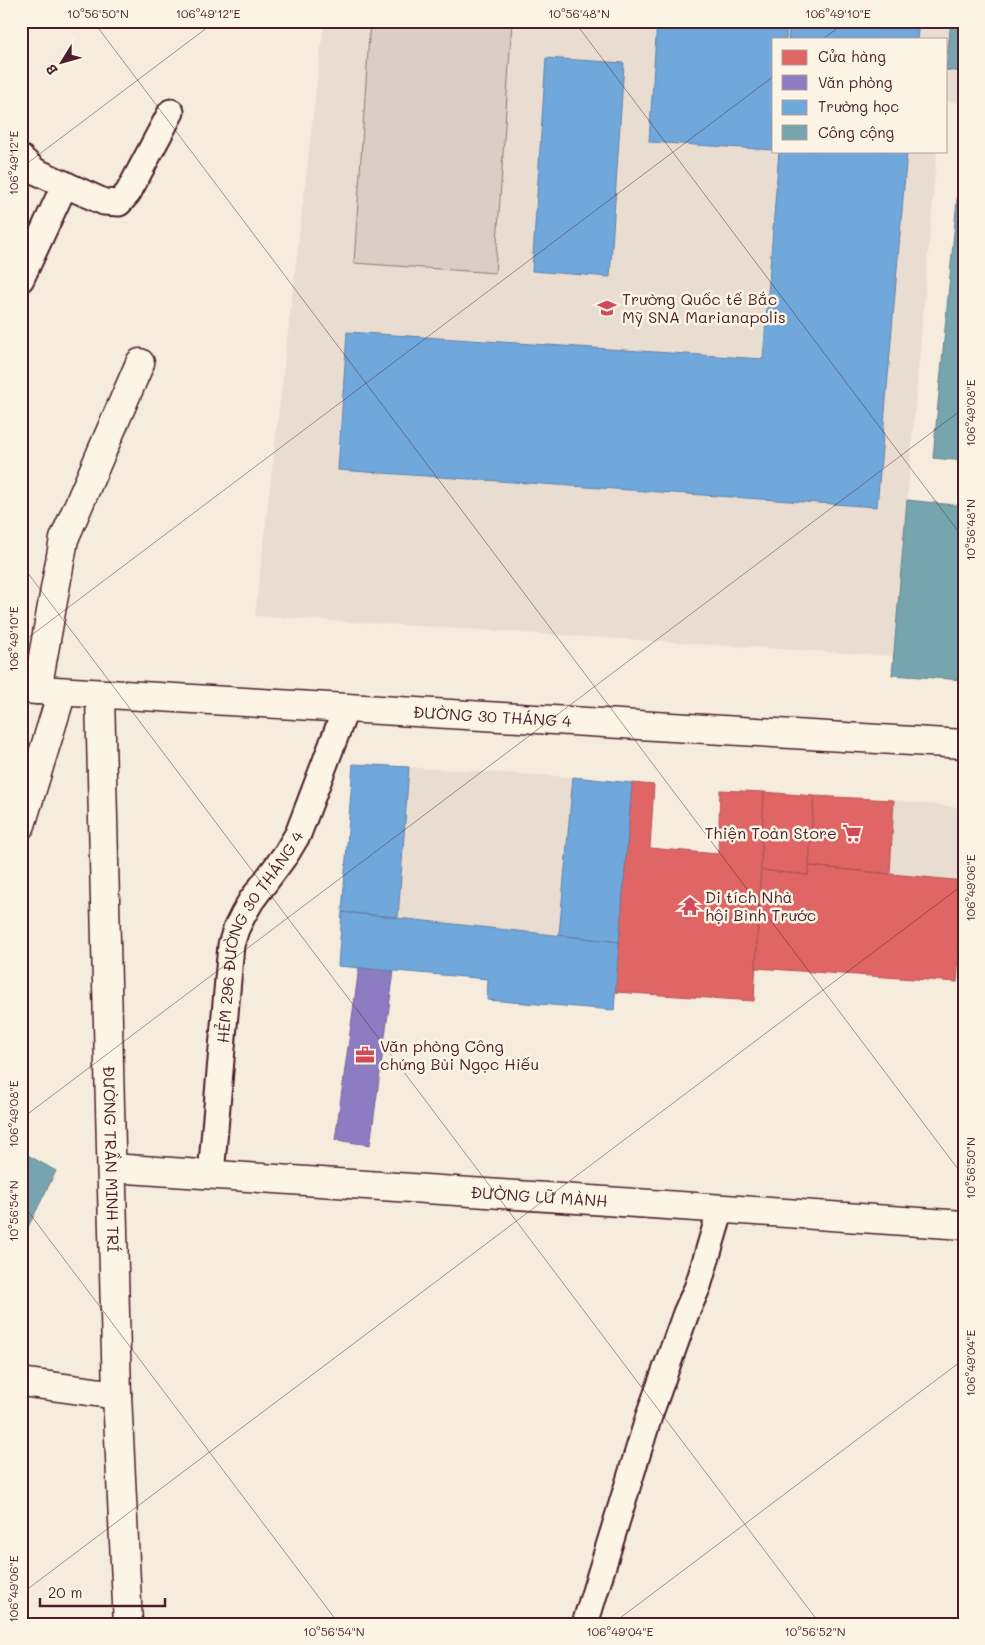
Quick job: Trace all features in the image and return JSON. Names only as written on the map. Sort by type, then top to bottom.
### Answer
[{"type":"street","points":[[21,825],[64,539],[140,363]]},
{"type":"street","name":"ĐƯỜNG 30 THÁNG 4","points":[[40,690],[964,744]]},
{"type":"street","name":"ĐƯỜNG TRẦN MINH TRÍ","points":[[100,694],[117,1395],[128,1624]]},
{"type":"street","name":"ĐƯỜNG LỮ MÀNH","points":[[112,1168],[964,1225]]},
{"type":"street","points":[[21,1382],[117,1395]]},
{"type":"lane","points":[[21,158],[36,171],[104,202],[119,203],[128,193],[171,112]]},
{"type":"lane","points":[[21,279],[66,184]]},
{"type":"lane","name":"HẺM 296 ĐƯỜNG 30 THÁNG 4","points":[[211,1175],[232,945],[236,928],[251,901],[286,854],[298,834],[346,708]]},
{"type":"lane","points":[[585,1624],[649,1416],[686,1313],[698,1286],[721,1209]]},
{"type":"shaded area","name":"Trường Quốc tế Bắc Mỹ SNA Marianapolis","points":[[324,21],[964,21],[964,104],[948,101],[948,38],[772,38],[772,152],[937,152],[907,500],[964,506],[964,680],[892,675],[893,656],[255,616]]},
{"type":"shaded area","points":[[370,21],[512,21],[495,273],[354,263]]},
{"type":"shaded area","points":[[353,764],[573,777],[632,783],[614,1010],[487,1000],[488,979],[338,966]]},
{"type":"shaded area","points":[[894,800],[964,808],[964,983],[756,968],[761,870],[808,875],[809,866],[889,874]]},
{"type":"building: Cửa hàng","name":"Di tích Nhà hội Bình Trước","points":[[632,783],[654,785],[650,848],[718,854],[720,790],[764,792],[754,1001],[615,992]]},
{"type":"building: Cửa hàng","points":[[764,792],[814,796],[808,875],[761,870]]},
{"type":"building: Cửa hàng","name":"Thiện Toàn Store","points":[[814,796],[894,800],[890,874],[809,866]]},
{"type":"building: Cửa hàng","points":[[809,866],[964,881],[957,982],[756,968],[761,870],[808,875]]},
{"type":"building: Văn phòng","name":"Văn phòng Công chứng Bùi Ngọc Hiếu","points":[[359,968],[394,971],[370,1145],[335,1140]]},
{"type":"building: Trường học","points":[[657,21],[787,21],[786,38],[772,38],[772,150],[649,142]]},
{"type":"building: Trường học","points":[[790,21],[919,21],[917,38],[788,38]]},
{"type":"building: Trường học","points":[[546,58],[624,63],[610,277],[532,271]]},
{"type":"building: Trường học","points":[[779,152],[907,152],[877,507],[338,470],[347,332],[763,359]]},
{"type":"building: Trường học","points":[[353,764],[409,767],[398,917],[342,912]]},
{"type":"building: Trường học","points":[[573,777],[632,783],[619,942],[559,935]]},
{"type":"building: Trường học","points":[[342,912],[619,942],[614,1010],[487,1000],[488,979],[338,966]]},
{"type":"building: Công cộng","points":[[951,21],[964,21],[964,72],[948,70]]},
{"type":"building: Công cộng","points":[[960,168],[964,168],[964,461],[933,458]]},
{"type":"building: Công cộng","points":[[907,500],[964,506],[964,680],[892,675]]},
{"type":"building: Công cộng","points":[[24,1153],[56,1171],[21,1241],[21,1158]]},
{"type":"place","name":"Trường Quốc tế Bắc Mỹ SNA Marianapolis","points":[[607,308]]},
{"type":"place","name":"Thiện Toàn Store","points":[[852,833]]},
{"type":"place","name":"Di tích Nhà hội Bình Trước","points":[[690,906]]},
{"type":"place","name":"Văn phòng Công chứng Bùi Ngọc Hiếu","points":[[365,1055]]}]
